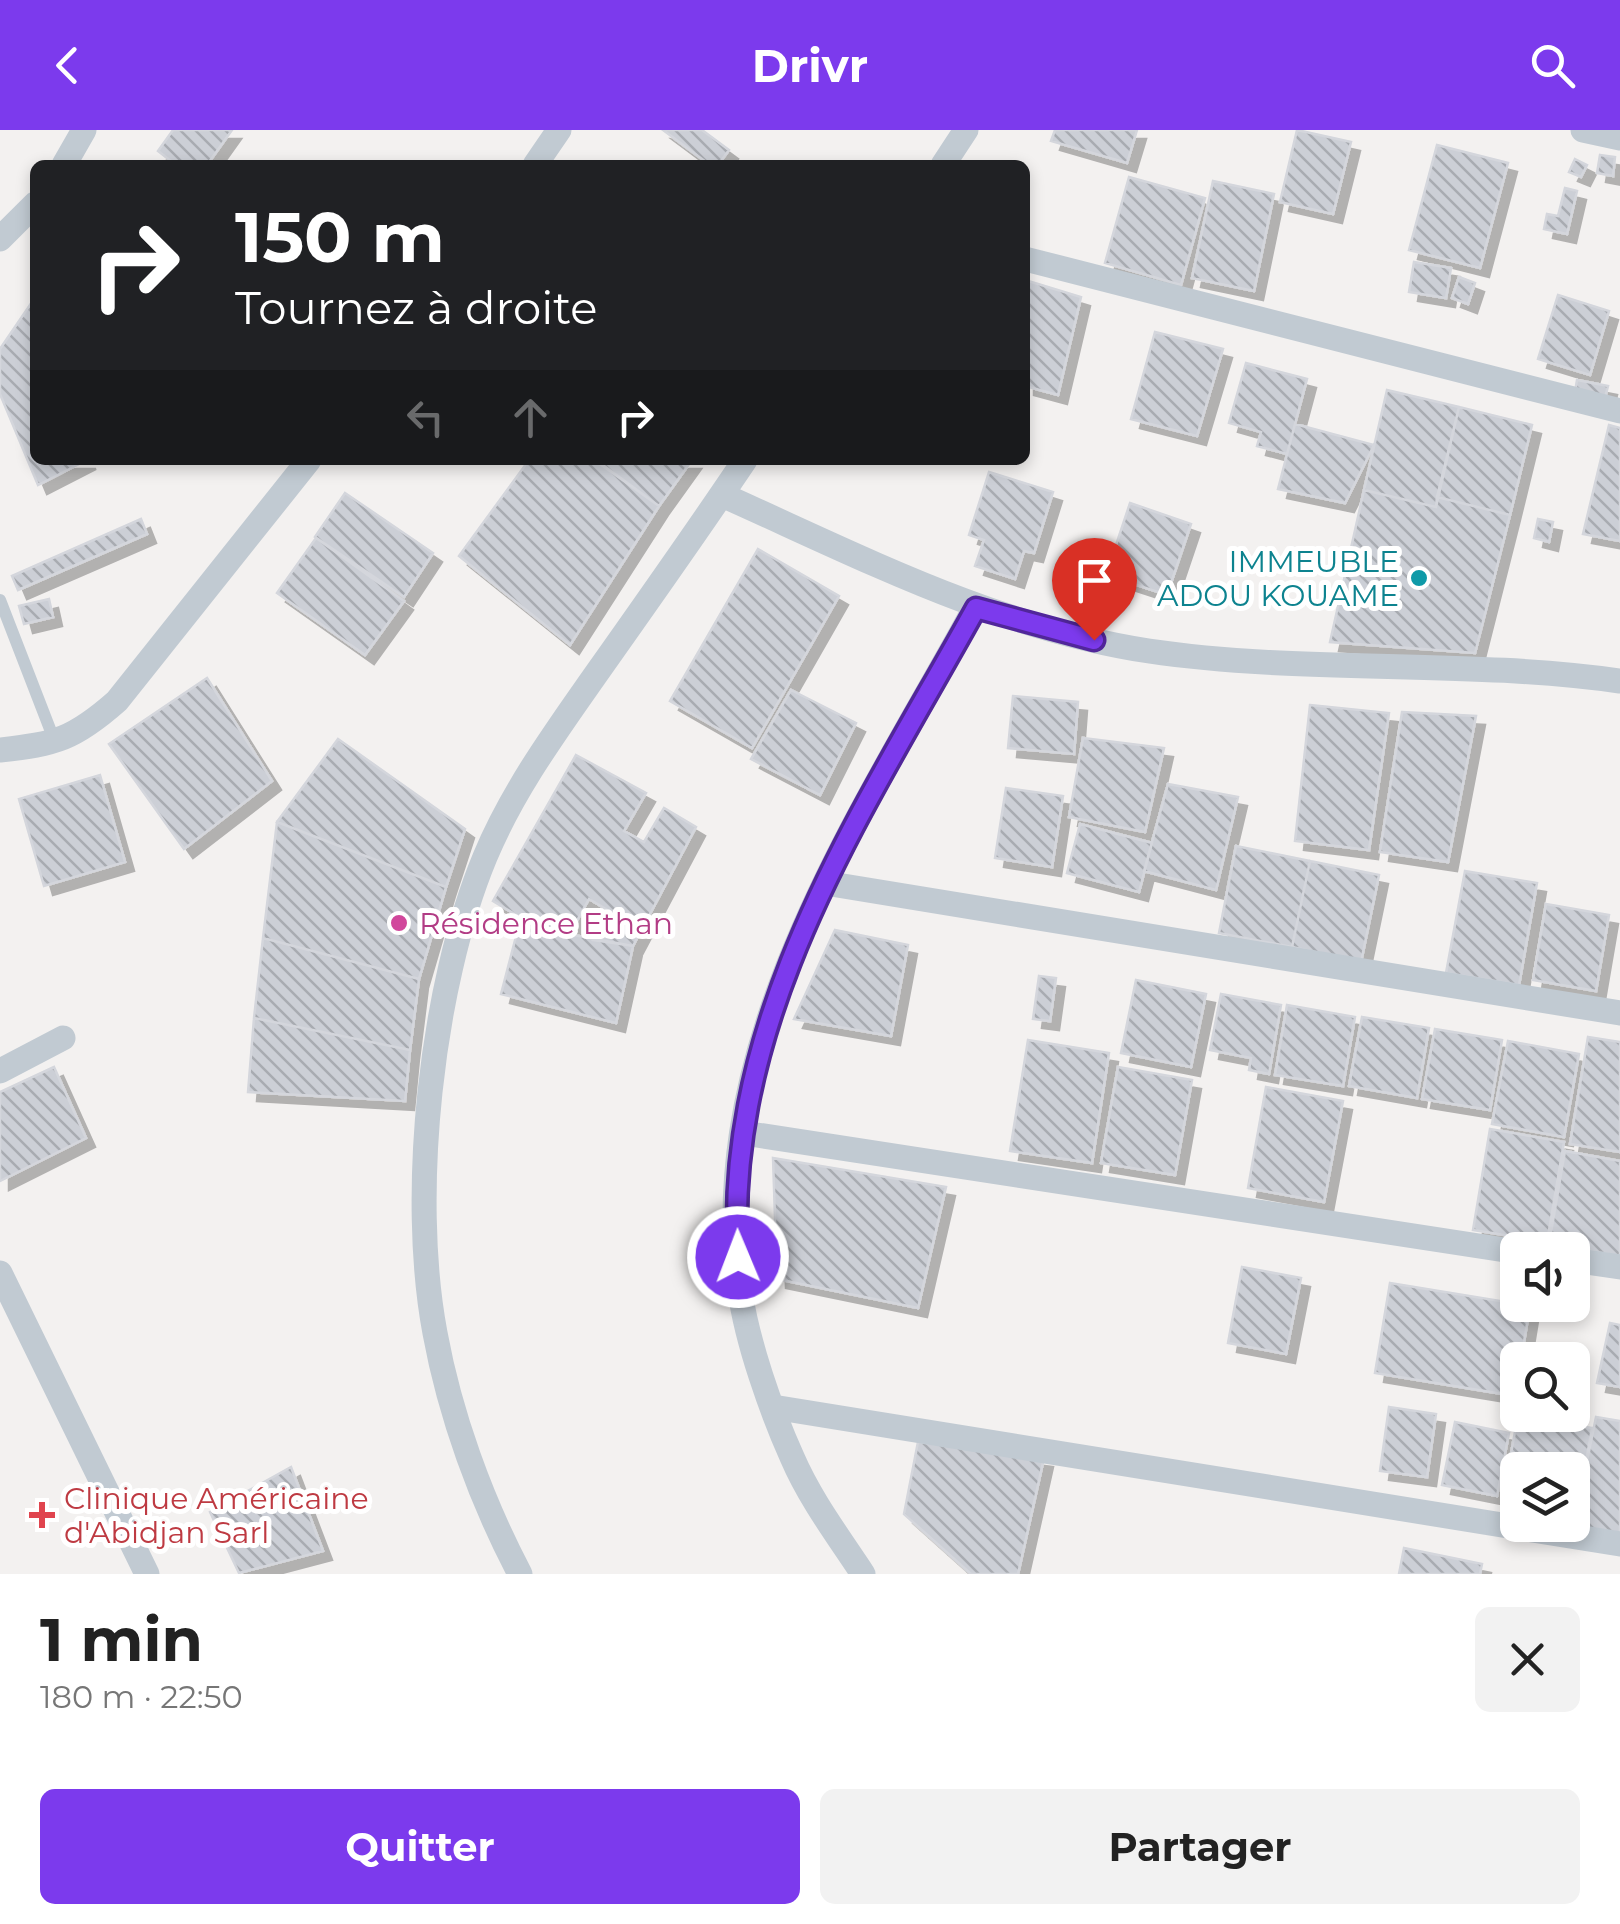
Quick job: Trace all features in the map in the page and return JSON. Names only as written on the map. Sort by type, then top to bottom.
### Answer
[{"type":"street","points":[[67,160],[84,130]]},
{"type":"street","points":[[538,160],[559,130]]},
{"type":"street","points":[[946,160],[966,130]]},
{"type":"street","points":[[1583,130],[1620,138]]},
{"type":"street","points":[[0,240],[30,209]]},
{"type":"street","points":[[1030,260],[1620,411]]},
{"type":"street","points":[[0,750],[56,744],[118,702],[305,465]]},
{"type":"street","points":[[520,1574],[462,1438],[434,1332],[424,1202],[432,1078],[454,956],[484,857],[534,763],[743,465]]},
{"type":"street","points":[[722,495],[976,608],[1064,635],[1152,651],[1357,666],[1558,672],[1620,681]]},
{"type":"street","points":[[863,1574],[793,1460],[773,1407],[740,1293],[736,1220],[744,1132],[755,1064],[782,973],[825,883],[976,608]]},
{"type":"street","points":[[825,883],[1620,1013]]},
{"type":"street","points":[[0,1071],[63,1038]]},
{"type":"street","points":[[744,1132],[1500,1249]]},
{"type":"street","points":[[1590,1263],[1620,1268]]},
{"type":"street","points":[[0,1273],[148,1574]]},
{"type":"street","points":[[773,1407],[1620,1544]]},
{"type":"lane","points":[[0,600],[56,744]]},
{"type":"building","points":[[173,130],[232,130],[211,160],[170,160],[158,151]]},
{"type":"building","points":[[663,130],[702,130],[729,150],[722,160],[703,160]]},
{"type":"building","points":[[1055,130],[1137,130],[1127,163],[1051,141]]},
{"type":"building","points":[[1297,130],[1351,142],[1333,214],[1280,202]]},
{"type":"building","points":[[1437,145],[1508,163],[1480,268],[1409,250]]},
{"type":"building","points":[[1600,155],[1615,157],[1613,176],[1597,173]]},
{"type":"building","points":[[1575,159],[1587,165],[1581,177],[1569,172]]},
{"type":"building","points":[[1129,177],[1205,198],[1181,285],[1105,263]]},
{"type":"building","points":[[1213,181],[1274,194],[1254,291],[1192,278]]},
{"type":"building","points":[[1565,188],[1577,191],[1567,234],[1544,229],[1547,214],[1558,216]]},
{"type":"building","points":[[1414,262],[1451,268],[1446,298],[1409,292]]},
{"type":"building","points":[[1459,277],[1475,283],[1468,304],[1452,298]]},
{"type":"building","points":[[1030,282],[1081,297],[1058,395],[1030,387]]},
{"type":"building","points":[[1558,295],[1609,311],[1590,375],[1538,359]]},
{"type":"building","points":[[30,305],[30,465],[77,465],[38,485],[0,394],[0,349]]},
{"type":"building","points":[[1155,332],[1223,349],[1197,436],[1131,419]]},
{"type":"building","points":[[1246,363],[1307,379],[1287,454],[1257,446],[1261,432],[1229,423]]},
{"type":"building","points":[[1577,380],[1608,386],[1605,398],[1575,392]]},
{"type":"building","points":[[1387,390],[1459,407],[1436,507],[1364,490]]},
{"type":"building","points":[[1459,407],[1532,425],[1510,515],[1437,497]]},
{"type":"building","points":[[1295,424],[1374,445],[1345,503],[1278,489]]},
{"type":"building","points":[[1609,425],[1620,428],[1620,541],[1583,534]]},
{"type":"building","points":[[525,465],[603,465],[659,506],[570,645],[459,556]]},
{"type":"building","points":[[601,465],[688,465],[659,506]]},
{"type":"building","points":[[989,472],[1053,492],[1034,553],[1024,551],[1015,579],[975,566],[984,540],[969,535]]},
{"type":"building","name":"IMMEUBLE ADOU KOUAME","points":[[1364,490],[1436,507],[1437,497],[1510,515],[1475,653],[1330,642]]},
{"type":"building","points":[[345,493],[433,553],[404,597],[315,537]]},
{"type":"building","points":[[1130,503],[1191,524],[1167,595],[1106,575]]},
{"type":"building","points":[[141,519],[147,534],[18,590],[12,576]]},
{"type":"building","points":[[1538,519],[1553,522],[1549,542],[1534,538]]},
{"type":"building","points":[[316,538],[404,601],[365,655],[277,593]]},
{"type":"building","points":[[758,549],[839,596],[752,748],[670,701]]},
{"type":"building","points":[[49,599],[53,617],[24,624],[19,606]]},
{"type":"building","points":[[207,678],[272,781],[184,849],[109,744]]},
{"type":"building","points":[[791,690],[856,723],[820,795],[751,759]]},
{"type":"building","points":[[1013,696],[1078,702],[1074,754],[1008,748]]},
{"type":"building","points":[[1310,705],[1389,713],[1369,850],[1295,841]]},
{"type":"building","points":[[1402,712],[1476,716],[1448,862],[1380,852]]},
{"type":"building","points":[[1083,738],[1164,748],[1145,832],[1069,817]]},
{"type":"building","points":[[338,739],[465,829],[446,887],[277,822]]},
{"type":"building","points":[[576,755],[646,793],[624,831],[644,842],[664,808],[696,827],[633,946],[593,940],[609,911],[589,899],[568,937],[543,931],[493,901]]},
{"type":"building","points":[[100,775],[125,862],[44,886],[19,799]]},
{"type":"building","points":[[1168,784],[1238,797],[1216,890],[1144,871]]},
{"type":"building","points":[[1006,788],[1063,796],[1052,867],[995,858]]},
{"type":"building","points":[[277,822],[446,887],[419,979],[263,938]]},
{"type":"building","points":[[1080,824],[1152,843],[1139,892],[1067,873]]},
{"type":"building","points":[[1236,846],[1310,861],[1292,947],[1219,933]]},
{"type":"building","points":[[1310,861],[1379,875],[1361,962],[1292,947]]},
{"type":"building","points":[[1465,871],[1537,883],[1519,985],[1446,973]]},
{"type":"building","points":[[1546,904],[1609,915],[1596,991],[1533,980]]},
{"type":"building","points":[[519,925],[633,946],[616,1023],[501,994]]},
{"type":"building","points":[[835,930],[908,945],[891,1036],[794,1019]]},
{"type":"building","points":[[263,938],[419,979],[410,1050],[254,1018]]},
{"type":"building","points":[[1039,976],[1056,978],[1050,1021],[1033,1019]]},
{"type":"building","points":[[1136,980],[1206,994],[1191,1067],[1121,1053]]},
{"type":"building","points":[[1221,994],[1281,1005],[1269,1074],[1249,1070],[1251,1058],[1210,1050]]},
{"type":"building","points":[[1287,1005],[1355,1017],[1343,1086],[1275,1075]]},
{"type":"building","points":[[1362,1017],[1429,1028],[1417,1098],[1349,1086]]},
{"type":"building","points":[[254,1018],[410,1050],[405,1101],[248,1092]]},
{"type":"building","points":[[1435,1029],[1502,1040],[1490,1110],[1422,1099]]},
{"type":"building","points":[[1588,1037],[1620,1042],[1620,1152],[1570,1144]]},
{"type":"building","points":[[1028,1040],[1109,1053],[1092,1163],[1010,1151]]},
{"type":"building","points":[[1508,1041],[1579,1054],[1564,1137],[1492,1124]]},
{"type":"building","points":[[54,1067],[86,1138],[0,1181],[0,1092]]},
{"type":"building","points":[[1118,1067],[1192,1080],[1175,1175],[1101,1163]]},
{"type":"building","points":[[1266,1087],[1343,1101],[1324,1202],[1248,1188]]},
{"type":"building","points":[[1490,1129],[1564,1142],[1549,1232],[1500,1234],[1473,1230]]},
{"type":"building","points":[[1565,1151],[1620,1161],[1620,1256],[1590,1251],[1590,1232],[1551,1232]]},
{"type":"building","points":[[773,1158],[946,1187],[918,1308],[777,1279]]},
{"type":"building","points":[[1242,1267],[1301,1278],[1286,1354],[1228,1343]]},
{"type":"building","points":[[1390,1283],[1500,1301],[1500,1322],[1527,1322],[1524,1342],[1500,1342],[1500,1394],[1375,1373]]},
{"type":"building","points":[[1610,1323],[1620,1325],[1620,1387],[1597,1383]]},
{"type":"building","points":[[1389,1407],[1436,1414],[1427,1477],[1380,1471]]},
{"type":"building","points":[[1596,1417],[1620,1421],[1620,1534],[1590,1528],[1589,1452]]},
{"type":"building","points":[[1455,1422],[1509,1433],[1505,1452],[1500,1452],[1497,1496],[1442,1485]]},
{"type":"building","points":[[1592,1428],[1588,1452],[1511,1452],[1515,1432],[1590,1432]]},
{"type":"building","points":[[918,1442],[1044,1458],[1018,1574],[971,1574],[904,1514]]},
{"type":"building","points":[[291,1467],[323,1551],[239,1573],[210,1512]]},
{"type":"building","points":[[1404,1548],[1482,1564],[1480,1574],[1399,1574]]},
{"type":"place","name":"IMMEUBLE ADOU KOUAME","points":[[1419,578]]},
{"type":"place","name":"Résidence Ethan","points":[[399,923]]},
{"type":"place","name":"Clinique Américaine d'Abidjan Sarl","points":[[42,1515]]},
{"type":"route","points":[[738,1257],[736,1220],[744,1132],[755,1064],[782,973],[825,883],[976,608],[1064,635],[1094,640]]}]
